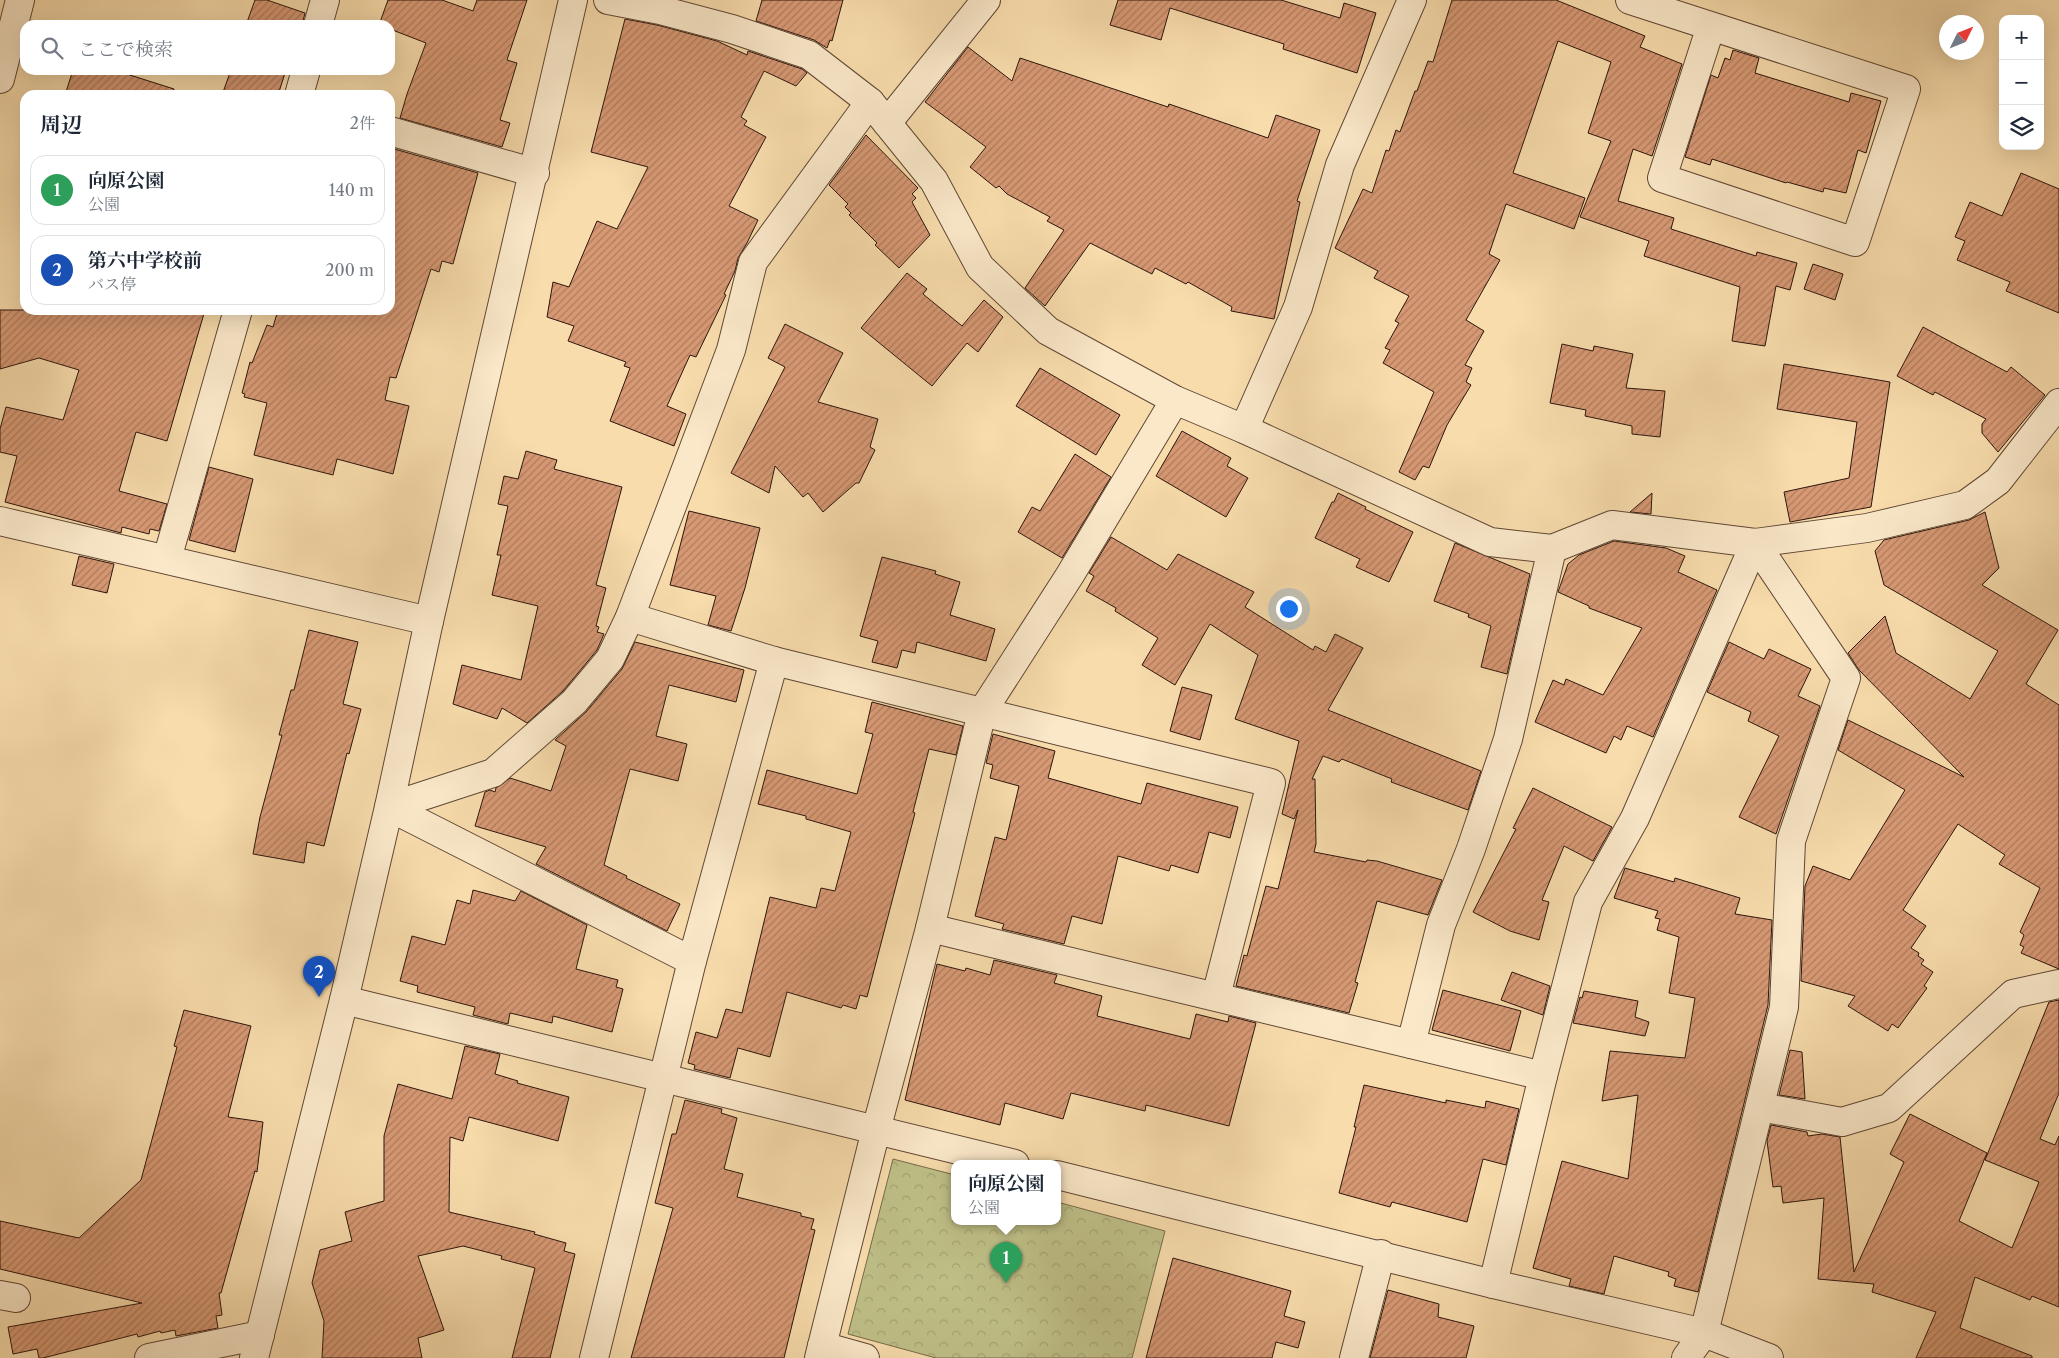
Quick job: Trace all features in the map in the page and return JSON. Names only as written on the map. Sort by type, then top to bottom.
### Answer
[{"type":"street","points":[[0,79],[20,0]]},
{"type":"street","points":[[319,20],[325,0]]},
{"type":"street","points":[[149,1358],[257,1346],[344,1000],[429,621],[535,173],[573,0]]},
{"type":"street","points":[[608,0],[660,10],[732,29],[808,54],[870,102],[934,181],[980,266],[1048,331],[1175,400],[1244,429],[1490,542],[1552,549],[1612,525],[1755,543],[1867,528],[1965,505],[1998,481],[2059,402]]},
{"type":"street","points":[[887,123],[986,0]]},
{"type":"street","points":[[1244,429],[1298,307],[1340,165],[1412,0]]},
{"type":"street","points":[[1630,0],[1906,89],[1854,242],[1662,178],[1710,26]]},
{"type":"street","points":[[300,90],[305,75]]},
{"type":"street","points":[[389,806],[493,773],[574,702],[610,659],[630,617],[731,350],[753,262],[870,102]]},
{"type":"street","points":[[395,132],[535,173]]},
{"type":"street","points":[[167,559],[237,315]]},
{"type":"street","points":[[865,1358],[820,1352],[876,1130],[930,928],[982,712],[1070,575],[1175,400]]},
{"type":"street","points":[[0,521],[429,621]]},
{"type":"street","points":[[1493,1284],[1543,1076],[1588,902],[1635,818],[1755,543]]},
{"type":"street","points":[[1686,1358],[1704,1332],[1784,1008],[1791,841],[1846,678],[1755,543]]},
{"type":"street","points":[[1411,1044],[1441,925],[1470,849],[1508,739],[1552,549]]},
{"type":"street","points":[[630,617],[774,661],[1271,783],[1216,996]]},
{"type":"street","points":[[594,1358],[692,961],[774,661]]},
{"type":"street","points":[[389,806],[692,961]]},
{"type":"street","points":[[930,928],[1543,1076]]},
{"type":"street","points":[[1760,1107],[1842,1122],[1889,1108],[2013,994],[2059,984]]},
{"type":"street","points":[[344,1000],[999,1160]]},
{"type":"street","points":[[1061,1176],[1381,1254],[1493,1284],[1704,1332],[1769,1358]]},
{"type":"street","points":[[1354,1358],[1381,1254]]},
{"type":"green space","points":[[893,1159],[951,1174],[951,1225],[1061,1225],[1061,1203],[1165,1231],[1132,1358],[936,1358],[848,1334]]},
{"type":"building","points":[[255,0],[267,0],[305,13],[303,20],[248,20]]},
{"type":"building","points":[[388,0],[442,0],[473,11],[477,0],[527,0],[507,60],[517,63],[500,120],[510,123],[502,147],[400,118],[426,43],[395,31],[395,20],[381,20]]},
{"type":"building","points":[[762,0],[843,0],[832,41],[830,40],[827,48],[814,40],[756,21]]},
{"type":"building","points":[[1118,0],[1281,0],[1340,18],[1344,3],[1376,13],[1357,73],[1283,49],[1284,44],[1170,8],[1161,40],[1110,25]]},
{"type":"building","points":[[1452,0],[1556,0],[1645,36],[1640,47],[1682,64],[1652,156],[1633,149],[1618,201],[1674,218],[1671,229],[1756,256],[1757,252],[1797,263],[1790,290],[1776,286],[1765,346],[1732,341],[1740,287],[1644,256],[1649,241],[1580,217],[1611,141],[1588,133],[1611,62],[1558,41],[1513,173],[1585,198],[1574,229],[1506,204],[1489,254],[1500,260],[1466,320],[1484,331],[1465,365],[1472,368],[1466,382],[1471,385],[1447,425],[1429,468],[1423,466],[1415,480],[1399,472],[1434,392],[1383,363],[1390,350],[1385,348],[1399,323],[1395,321],[1409,296],[1374,278],[1378,271],[1335,248],[1363,189],[1372,193],[1386,150],[1389,151],[1396,130],[1400,132],[1428,61],[1433,62]]},
{"type":"building","points":[[625,19],[657,25],[717,41],[747,55],[748,51],[802,69],[807,73],[796,86],[764,71],[741,117],[747,121],[744,125],[766,137],[729,206],[758,220],[738,258],[735,271],[724,294],[726,295],[696,357],[690,355],[667,406],[686,414],[674,446],[610,421],[630,368],[624,366],[626,362],[568,341],[574,326],[547,317],[553,282],[569,287],[597,221],[617,229],[648,167],[591,152]]},
{"type":"building","points":[[968,47],[1012,81],[1020,58],[1168,107],[1169,104],[1268,138],[1276,115],[1320,130],[1297,201],[1300,202],[1274,319],[1231,311],[1232,307],[1188,282],[1186,284],[1155,268],[1152,274],[1090,243],[1045,306],[1025,288],[1064,230],[1047,221],[1050,217],[1007,194],[999,186],[996,188],[970,167],[986,147],[925,102]]},
{"type":"building","points":[[1733,50],[1759,58],[1755,73],[1849,102],[1851,93],[1881,101],[1866,153],[1858,150],[1846,193],[1824,188],[1823,192],[1786,183],[1712,159],[1710,165],[1685,157],[1711,75],[1718,78],[1725,58],[1730,60]]},
{"type":"building","points":[[71,75],[130,75],[174,89],[174,90],[67,90]]},
{"type":"building","points":[[229,75],[284,75],[280,90],[224,90]]},
{"type":"building","points":[[866,135],[918,188],[912,194],[916,198],[912,202],[930,235],[899,268],[875,245],[877,243],[849,215],[851,213],[845,207],[848,204],[829,185]]},
{"type":"building","points":[[395,149],[478,173],[453,264],[442,261],[439,272],[431,269],[396,378],[390,377],[385,400],[409,406],[393,474],[337,459],[333,475],[254,455],[267,403],[244,397],[245,394],[242,393],[250,362],[252,363],[267,325],[273,327],[277,315],[395,315]]},
{"type":"building","points":[[2021,173],[2059,189],[2059,313],[2006,291],[2010,282],[1957,260],[1965,241],[1955,237],[1970,202],[2002,216]]},
{"type":"building","points":[[1813,264],[1843,274],[1835,300],[1804,289]]},
{"type":"building","points":[[907,273],[927,289],[923,294],[962,326],[984,300],[1003,317],[978,352],[967,343],[932,386],[861,328]]},
{"type":"building","points":[[0,310],[20,310],[20,315],[204,315],[167,441],[136,432],[119,491],[167,504],[159,531],[150,529],[149,534],[122,527],[121,533],[5,502],[17,456],[0,452],[0,429],[6,407],[63,420],[79,370],[39,358],[0,369]]},
{"type":"building","points":[[785,324],[843,353],[818,402],[878,419],[870,447],[875,450],[859,483],[856,483],[823,512],[808,493],[803,497],[775,466],[769,493],[731,473],[785,367],[768,358]]},
{"type":"building","points":[[1923,327],[2007,372],[2011,367],[2045,395],[1998,452],[1982,433],[1982,424],[1986,419],[1935,392],[1933,395],[1897,376]]},
{"type":"building","points":[[1562,344],[1593,351],[1594,346],[1633,354],[1626,388],[1665,391],[1660,437],[1632,434],[1632,426],[1585,416],[1586,410],[1550,403]]},
{"type":"building","points":[[1784,364],[1890,382],[1871,507],[1790,522],[1784,492],[1849,478],[1857,422],[1777,409]]},
{"type":"building","points":[[1040,368],[1120,415],[1096,455],[1016,406]]},
{"type":"building","points":[[1182,431],[1231,458],[1227,466],[1248,478],[1226,517],[1156,476]]},
{"type":"building","points":[[526,451],[557,460],[554,469],[622,487],[596,585],[606,588],[596,626],[599,627],[597,632],[604,634],[597,650],[563,691],[527,723],[502,708],[497,719],[453,704],[462,665],[521,680],[538,606],[492,595],[501,555],[497,555],[508,506],[498,504],[504,476],[518,479]]},
{"type":"building","points":[[1075,454],[1111,477],[1062,558],[1018,532],[1032,507],[1040,511]]},
{"type":"building","points":[[209,467],[253,479],[235,552],[189,540]]},
{"type":"building","points":[[1338,493],[1366,507],[1365,509],[1413,532],[1389,582],[1356,567],[1360,559],[1315,538]]},
{"type":"building","points":[[1652,493],[1651,514],[1630,512]]},
{"type":"building","points":[[689,511],[760,528],[745,588],[731,631],[708,625],[716,596],[670,585]]},
{"type":"building","points":[[1985,512],[1999,568],[1982,585],[2058,630],[2026,684],[2059,705],[2059,969],[2021,953],[2024,947],[2020,945],[2024,935],[2020,932],[2040,888],[1999,864],[2005,855],[1958,824],[1903,910],[1926,926],[1911,948],[1919,953],[1918,956],[1924,960],[1921,964],[1933,972],[1924,986],[1927,988],[1898,1028],[1892,1024],[1888,1031],[1848,1006],[1855,996],[1801,981],[1805,886],[1813,866],[1850,880],[1905,790],[1838,750],[1848,720],[1964,777],[1859,670],[1848,653],[1885,616],[1896,653],[1970,699],[1998,651],[1884,585],[1875,551],[1884,540],[1969,520]]},
{"type":"building","points":[[1111,537],[1167,570],[1178,554],[1254,592],[1245,607],[1313,650],[1315,646],[1326,652],[1335,634],[1363,648],[1328,710],[1481,771],[1468,810],[1391,782],[1392,779],[1342,759],[1339,762],[1323,756],[1312,779],[1315,779],[1316,844],[1314,852],[1366,862],[1367,860],[1377,861],[1442,880],[1428,915],[1377,901],[1355,982],[1358,983],[1349,1013],[1236,986],[1244,955],[1247,956],[1266,886],[1278,889],[1298,810],[1294,819],[1282,814],[1299,741],[1235,719],[1258,655],[1210,624],[1175,685],[1142,665],[1158,638],[1115,611],[1116,608],[1086,591],[1094,576],[1089,573]]},
{"type":"building","points":[[1614,541],[1666,548],[1685,556],[1678,572],[1717,590],[1653,737],[1627,726],[1621,740],[1614,736],[1606,753],[1535,722],[1553,680],[1564,685],[1566,679],[1603,695],[1642,628],[1589,608],[1589,606],[1558,592],[1568,564],[1579,555]]},
{"type":"building","points":[[1455,543],[1530,574],[1507,674],[1481,667],[1491,626],[1468,617],[1469,614],[1434,601]]},
{"type":"building","points":[[79,556],[114,564],[107,593],[72,585]]},
{"type":"building","points":[[882,557],[936,571],[935,574],[960,582],[950,615],[995,629],[986,661],[917,642],[915,653],[902,650],[897,668],[872,662],[878,641],[860,636]]},
{"type":"building","points":[[309,630],[358,642],[343,704],[361,709],[349,754],[347,753],[324,846],[307,842],[304,863],[253,854],[260,817],[282,735],[279,735],[291,690],[294,690]]},
{"type":"building","points":[[635,642],[744,670],[736,702],[669,685],[656,736],[687,744],[678,781],[630,769],[604,865],[627,876],[626,878],[680,904],[667,931],[536,864],[546,847],[475,826],[485,792],[490,790],[495,792],[496,788],[510,778],[551,791],[566,746],[555,740],[586,712],[622,669]]},
{"type":"building","points":[[1729,642],[1764,659],[1769,649],[1811,669],[1798,696],[1820,706],[1776,834],[1739,817],[1779,736],[1748,721],[1751,712],[1707,692]]},
{"type":"building","points":[[1182,687],[1212,695],[1200,740],[1170,731]]},
{"type":"building","points":[[872,702],[963,726],[956,755],[929,749],[913,812],[915,813],[867,997],[860,995],[856,1009],[843,1005],[841,1008],[787,992],[770,1057],[738,1048],[730,1078],[694,1069],[695,1065],[688,1063],[696,1032],[717,1038],[726,1009],[742,1013],[770,897],[816,908],[821,888],[835,891],[851,832],[806,819],[806,816],[758,804],[767,770],[857,794],[873,734],[865,732]]},
{"type":"building","points":[[993,734],[1055,751],[1048,778],[1141,804],[1147,783],[1238,807],[1230,838],[1209,832],[1198,873],[1171,865],[1169,871],[1118,856],[1102,924],[1072,916],[1064,944],[1002,929],[1004,924],[975,916],[995,837],[1006,840],[1019,786],[990,778],[993,765],[986,763]]},
{"type":"building","points":[[1533,788],[1612,827],[1593,861],[1564,846],[1542,900],[1549,902],[1539,940],[1510,931],[1473,912],[1516,829],[1513,828]]},
{"type":"building","points":[[1625,868],[1674,882],[1675,878],[1740,898],[1735,914],[1772,920],[1768,1005],[1698,1292],[1674,1286],[1676,1279],[1668,1276],[1669,1272],[1614,1256],[1604,1294],[1569,1286],[1571,1279],[1533,1268],[1562,1161],[1628,1179],[1638,1095],[1602,1101],[1610,1051],[1685,1058],[1695,998],[1669,993],[1679,937],[1657,930],[1660,919],[1655,918],[1658,911],[1614,898]]},
{"type":"building","points":[[473,890],[515,901],[521,891],[587,925],[576,969],[618,980],[616,987],[623,989],[612,1032],[553,1016],[552,1023],[510,1013],[508,1024],[473,1015],[475,1007],[417,992],[418,986],[400,981],[412,936],[445,945],[457,900],[470,904]]},
{"type":"building","points":[[994,960],[1057,975],[1054,983],[1102,996],[1097,1016],[1190,1039],[1196,1014],[1228,1022],[1229,1016],[1256,1023],[1229,1126],[1146,1105],[1145,1111],[1071,1093],[1063,1119],[1005,1103],[1000,1125],[905,1100],[937,964],[965,971],[966,968],[990,975]]},
{"type":"building","points":[[1512,972],[1550,986],[1543,1015],[1501,1000]]},
{"type":"building","points":[[1443,990],[1521,1011],[1510,1051],[1432,1030]]},
{"type":"building","points":[[1584,991],[1638,1001],[1635,1017],[1649,1022],[1645,1036],[1573,1023],[1580,997],[1582,998]]},
{"type":"building","points":[[2059,1000],[2059,1093],[2040,1139],[2055,1145],[2059,1136],[2059,1307],[2032,1296],[2030,1300],[1975,1277],[1960,1328],[2032,1356],[2032,1358],[1916,1358],[1936,1312],[1872,1292],[1874,1284],[1818,1279],[1824,1198],[1783,1203],[1781,1186],[1773,1187],[1767,1141],[1771,1125],[1807,1132],[1808,1136],[1822,1134],[1840,1137],[1854,1272],[1904,1162],[1890,1154],[1910,1114],[1987,1153],[1959,1221],[2012,1248],[2039,1182],[1985,1160],[2049,1002]]},
{"type":"building","points":[[184,1010],[251,1026],[228,1117],[263,1122],[257,1172],[255,1171],[221,1293],[219,1293],[222,1315],[216,1316],[218,1328],[176,1336],[175,1330],[161,1333],[160,1331],[138,1337],[137,1334],[43,1358],[39,1358],[37,1349],[13,1354],[8,1327],[142,1303],[0,1269],[0,1221],[79,1238],[141,1180],[177,1047],[174,1046]]},
{"type":"building","points":[[465,1046],[500,1054],[495,1074],[518,1081],[517,1083],[569,1097],[558,1141],[469,1117],[463,1141],[450,1137],[449,1212],[535,1232],[534,1234],[566,1243],[564,1251],[575,1254],[550,1358],[512,1358],[535,1268],[501,1259],[502,1256],[463,1246],[418,1256],[444,1330],[418,1338],[422,1358],[322,1358],[324,1321],[312,1283],[320,1250],[352,1241],[345,1212],[384,1201],[384,1136],[398,1084],[452,1099]]},
{"type":"building","points":[[1790,1050],[1802,1052],[1805,1099],[1779,1095]]},
{"type":"building","points":[[1364,1085],[1446,1103],[1446,1100],[1485,1108],[1486,1101],[1519,1109],[1506,1165],[1483,1159],[1467,1222],[1392,1202],[1390,1207],[1339,1193],[1356,1127],[1354,1127]]},
{"type":"building","points":[[685,1100],[722,1109],[721,1113],[737,1118],[724,1169],[743,1174],[737,1197],[801,1213],[801,1216],[814,1219],[811,1229],[815,1230],[784,1358],[631,1358],[673,1208],[655,1203],[672,1134],[676,1134]]},
{"type":"building","points":[[1173,1258],[1291,1291],[1284,1316],[1305,1322],[1298,1348],[1276,1342],[1272,1358],[1146,1358]]},
{"type":"building","points":[[1388,1290],[1439,1304],[1438,1317],[1474,1326],[1466,1358],[1370,1358]]},
{"type":"place","name":"第六中学校前","points":[[319,997]]},
{"type":"place","name":"向原公園","points":[[1006,1283]]}]
